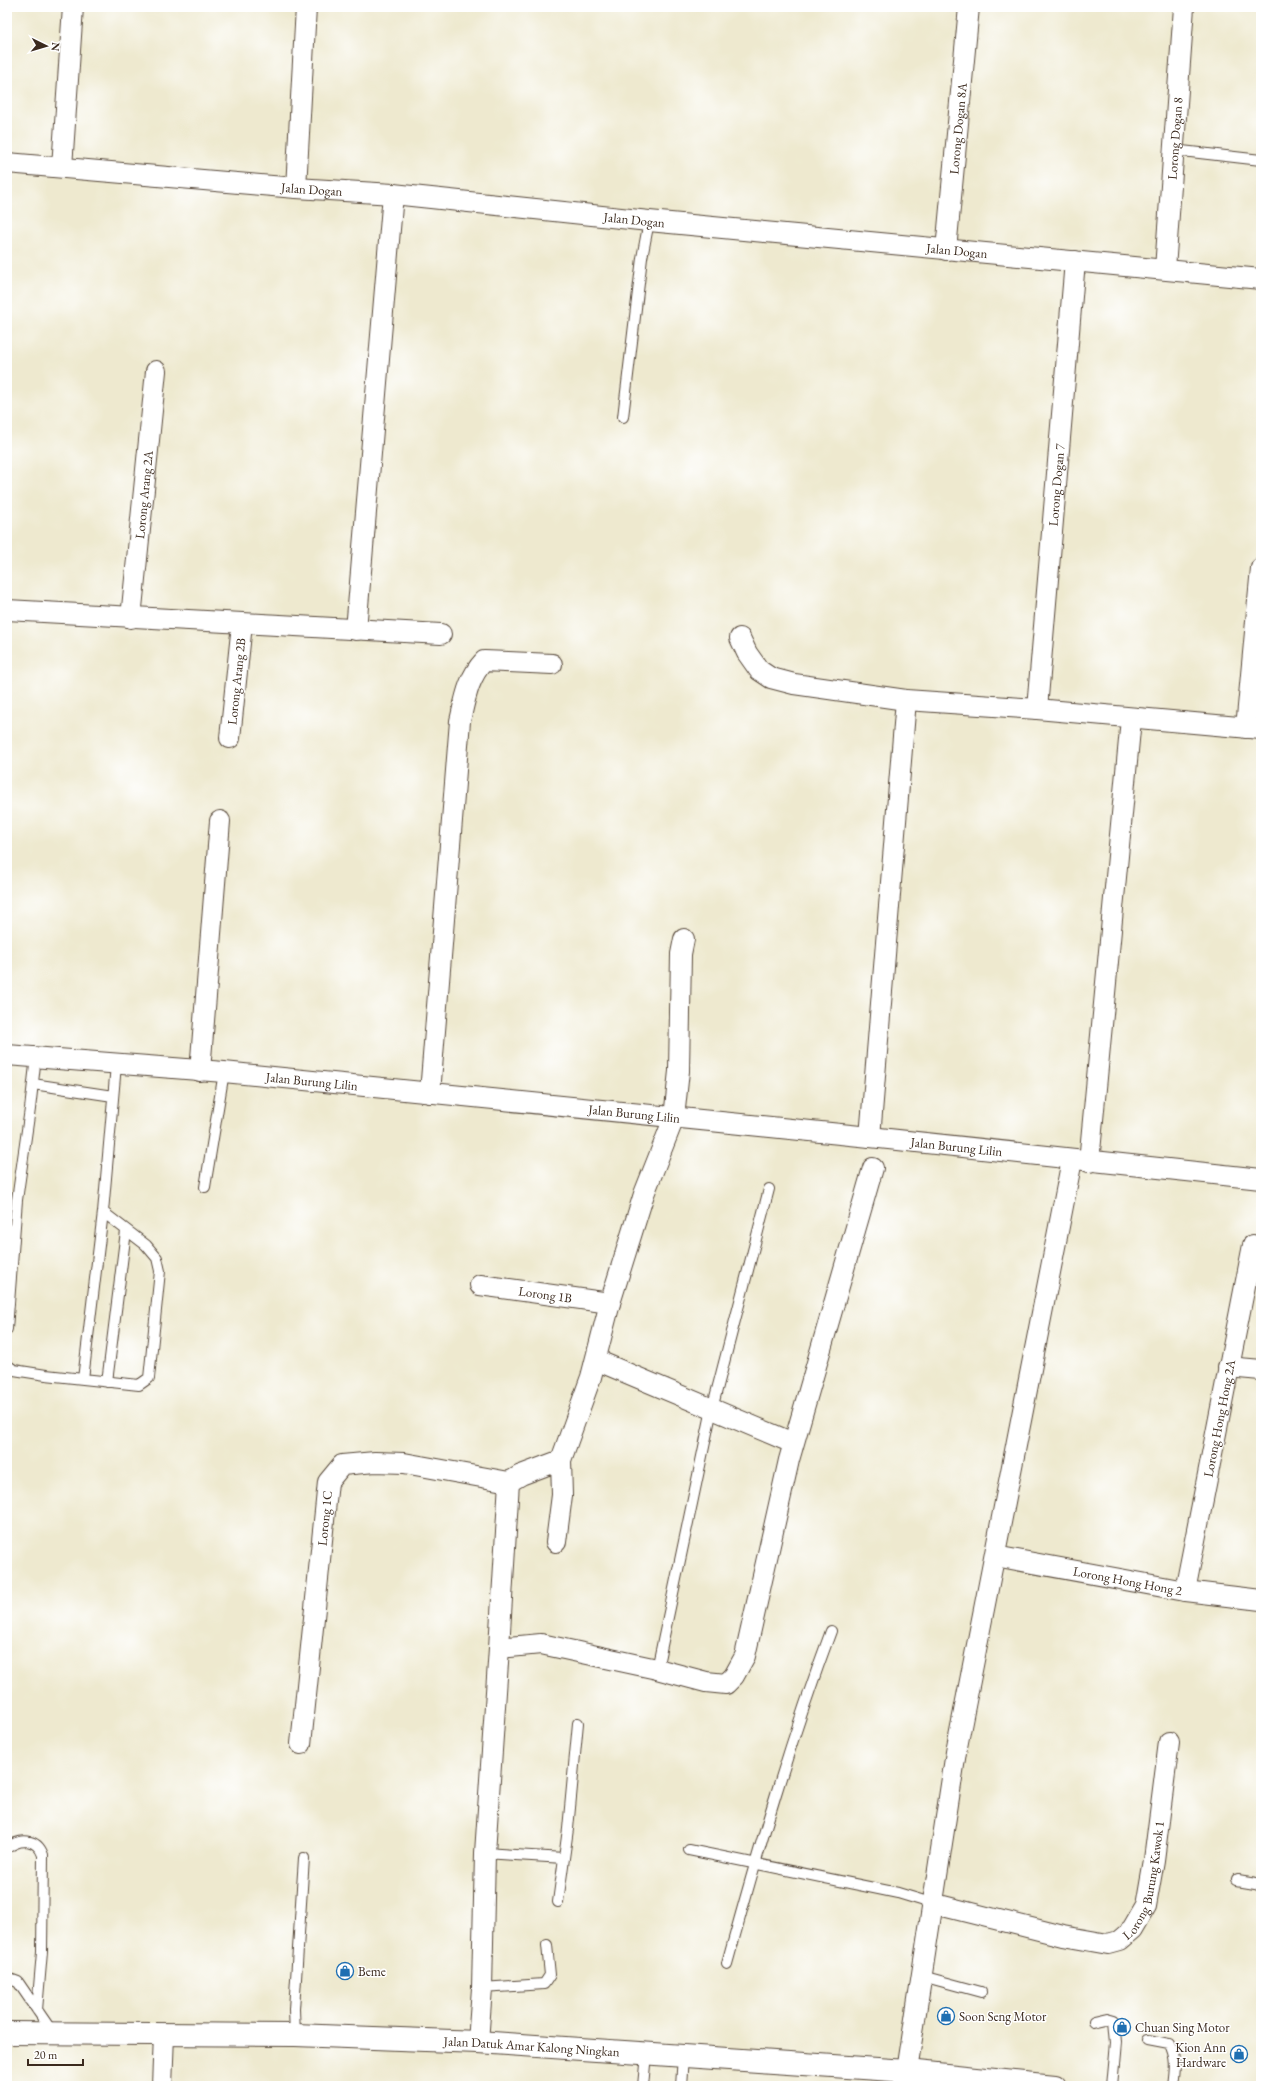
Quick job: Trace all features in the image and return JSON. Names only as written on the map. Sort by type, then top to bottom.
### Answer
[{"type":"highway","name":"Jalan Datuk Amar Kalong Ningkan","points":[[7,2033],[54,2035],[295,2035],[478,2042],[907,2070],[1055,2086]]},
{"type":"street","points":[[62,167],[73,7]]},
{"type":"street","points":[[296,188],[306,7]]},
{"type":"street","name":"Lorong Dogan 8A","points":[[946,250],[969,7]]},
{"type":"street","name":"Lorong Dogan 8","points":[[1165,269],[1184,7]]},
{"type":"street","name":"Jalan Dogan","points":[[7,163],[296,188],[393,194],[649,221],[946,250],[1075,260],[1261,279]]},
{"type":"street","points":[[356,630],[393,194]]},
{"type":"street","name":"Lorong Dogan 7","points":[[1037,709],[1075,260]]},
{"type":"street","name":"Lorong Arang 2A","points":[[131,618],[156,371]]},
{"type":"street","points":[[740,638],[747,653],[759,670],[771,678],[794,684],[906,700],[1037,709],[1131,719],[1253,729],[1261,568]]},
{"type":"street","points":[[7,610],[441,634]]},
{"type":"street","name":"Lorong Arang 2B","points":[[230,738],[242,624]]},
{"type":"street","points":[[430,1093],[460,721],[466,694],[474,671],[484,661],[552,664]]},
{"type":"street","points":[[870,1137],[906,700]]},
{"type":"street","points":[[907,2070],[922,1976],[931,1903],[946,1822],[956,1752],[995,1556],[1080,1161],[1131,719]]},
{"type":"street","points":[[200,1071],[220,821]]},
{"type":"street","points":[[556,1542],[562,1495],[561,1460],[579,1415],[596,1360],[610,1303],[644,1194],[674,1118],[680,1071],[681,954],[684,939]]},
{"type":"street","name":"Jalan Burung Lilin","points":[[7,1055],[36,1056],[116,1065],[224,1072],[870,1137],[1080,1161],[1261,1179]]},
{"type":"street","points":[[499,1648],[541,1644],[657,1669],[706,1682],[726,1684],[734,1676],[745,1656],[793,1443],[873,1168]]},
{"type":"street","name":"Lorong Hong Hong 2A","points":[[1185,1591],[1253,1245]]},
{"type":"street","name":"Lorong 1B","points":[[480,1285],[610,1303]]},
{"type":"street","points":[[596,1360],[793,1443]]},
{"type":"street","points":[[1228,1367],[1261,1370]]},
{"type":"street","points":[[478,2042],[482,1988],[485,1853],[509,1482],[521,1475],[561,1460]]},
{"type":"street","name":"Lorong 1C","points":[[301,1744],[328,1482],[342,1465],[375,1462],[404,1463],[509,1482]]},
{"type":"street","name":"Lorong Hong Hong 2","points":[[995,1556],[1185,1591],[1261,1600]]},
{"type":"street","name":"Lorong Burung Kawok 1","points":[[931,1903],[1063,1936],[1108,1944],[1119,1941],[1132,1930],[1146,1906],[1154,1860],[1169,1742]]},
{"type":"street","points":[[162,2086],[164,2035]]},
{"type":"lane","points":[[1173,150],[1261,160]]},
{"type":"lane","points":[[622,417],[642,258],[649,221]]},
{"type":"lane","points":[[7,1329],[17,1200],[36,1056]]},
{"type":"lane","points":[[83,1379],[103,1212],[116,1065]]},
{"type":"lane","points":[[205,1187],[224,1072]]},
{"type":"lane","points":[[33,1084],[113,1096]]},
{"type":"lane","points":[[657,1669],[712,1409],[769,1189]]},
{"type":"lane","points":[[7,1365],[14,1370],[107,1382],[140,1385],[149,1378],[160,1271],[157,1258],[146,1245],[103,1212]]},
{"type":"lane","points":[[107,1382],[126,1231]]},
{"type":"lane","points":[[727,1964],[799,1716],[830,1631]]},
{"type":"lane","points":[[558,1902],[578,1723]]},
{"type":"lane","points":[[7,1848],[22,1841],[29,1841],[34,1842],[41,1847],[43,1855],[42,1952],[37,2010]]},
{"type":"lane","points":[[689,1850],[755,1865],[898,1893],[931,1903]]},
{"type":"lane","points":[[485,1853],[564,1858]]},
{"type":"lane","points":[[295,2035],[294,2009],[304,1858]]},
{"type":"lane","points":[[1237,1880],[1261,1884]]},
{"type":"lane","points":[[482,1988],[544,1984],[550,1974],[547,1945]]},
{"type":"lane","points":[[922,1976],[982,1992]]},
{"type":"lane","points":[[7,1978],[18,1982],[54,2035]]},
{"type":"lane","points":[[1094,2021],[1107,2018],[1114,2020],[1116,2042],[1112,2086]]},
{"type":"lane","points":[[1148,2040],[1169,2044],[1174,2053],[1175,2066],[1173,2086]]},
{"type":"lane","points":[[643,2086],[646,2054]]},
{"type":"lane","points":[[681,2086],[682,2056]]},
{"type":"place","name":"Beme","points":[[345,1971]]},
{"type":"place","name":"Soon Seng Motor","points":[[946,2016]]},
{"type":"place","name":"Chuan Sing Motor","points":[[1122,2027]]},
{"type":"place","name":"Kion Ann Hardware","points":[[1239,2054]]}]
